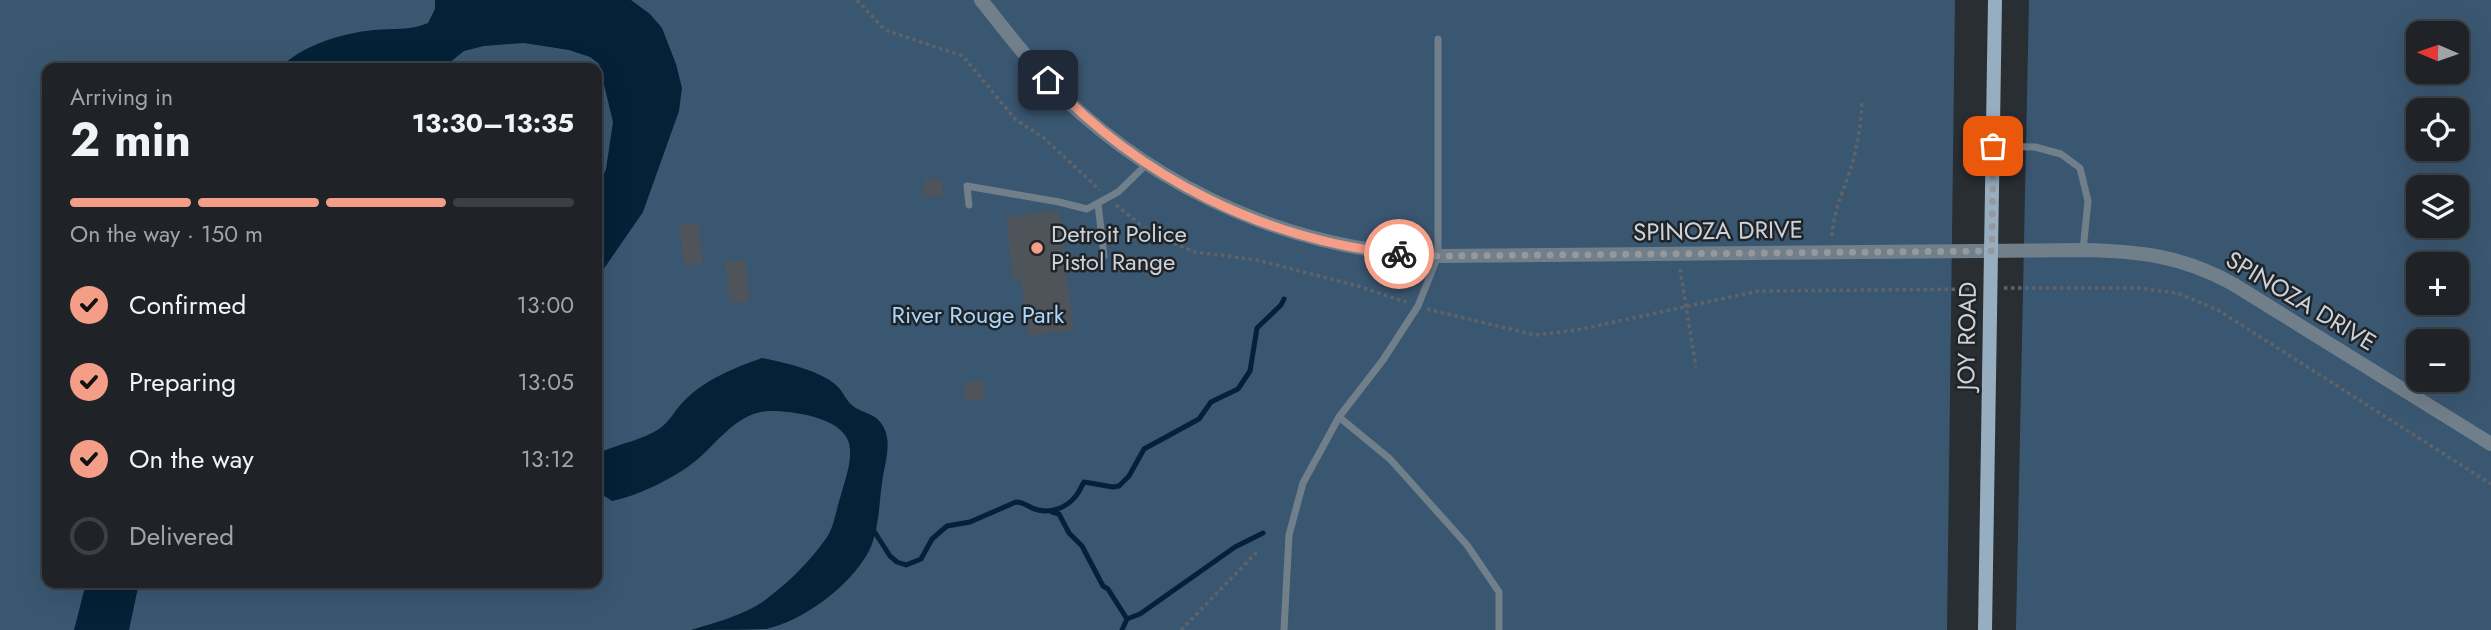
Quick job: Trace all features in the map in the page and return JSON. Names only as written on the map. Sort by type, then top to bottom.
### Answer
[{"type":"main road","name":"JOY ROAD","points":[[1985,630],[1995,0]]},
{"type":"street","name":"SPINOZA DRIVE","points":[[981,0],[1059,93],[1110,137],[1147,164],[1205,198],[1285,231],[1369,251],[1438,256],[2083,250],[2128,251],[2171,257],[2215,274],[2491,444]]},
{"type":"lane","points":[[1284,630],[1289,535],[1303,483],[1339,417],[1383,360],[1418,306],[1438,256],[1438,40]]},
{"type":"lane","points":[[1993,146],[2035,147],[2060,154],[2080,168],[2088,201],[2083,250]]},
{"type":"lane","points":[[970,205],[967,186],[1087,209],[1118,192],[1147,164]]},
{"type":"lane","points":[[1098,204],[1104,256]]},
{"type":"lane","points":[[1339,417],[1390,459],[1467,545],[1499,592],[1499,630]]},
{"type":"path","points":[[857,0],[885,30],[963,56],[1015,119],[1044,138],[1153,235],[1195,252],[1257,260],[1298,270],[1418,306],[1535,335],[1577,330],[1759,291],[2138,288],[2178,293],[2218,310],[2491,484]]},
{"type":"path","points":[[1832,253],[1835,209],[1852,166],[1862,101]]},
{"type":"path","points":[[1678,254],[1696,367]]},
{"type":"path","points":[[1181,630],[1257,552]]},
{"type":"green space","name":"River Rouge Park","points":[[0,0],[1955,0],[1947,630],[0,630]]},
{"type":"green space","points":[[2029,0],[2491,0],[2491,630],[2016,630]]},
{"type":"shaded area","points":[[435,0],[631,0],[650,14],[662,28],[682,88],[679,111],[643,212],[603,270],[602,179],[613,122],[602,76],[602,63],[569,50],[524,43],[484,46],[464,51],[449,63],[286,63],[311,47],[336,37],[428,23],[435,9]]},
{"type":"shaded area","points":[[762,358],[801,368],[829,380],[857,409],[876,418],[886,433],[888,447],[878,517],[875,535],[861,564],[838,589],[811,610],[766,629],[691,630],[752,608],[792,578],[828,535],[848,470],[849,443],[837,427],[803,414],[758,412],[737,423],[676,475],[621,499],[612,501],[602,494],[602,451],[653,433],[670,419],[693,393],[731,370]]},
{"type":"shaded area","points":[[85,588],[138,588],[129,630],[74,630]]},
{"type":"building","points":[[925,178],[943,180],[941,197],[923,196]]},
{"type":"building","name":"Detroit Police Pistol Range","points":[[1059,210],[1074,330],[1028,336],[1021,280],[1013,281],[1006,217]]},
{"type":"building","points":[[699,223],[703,264],[684,266],[679,225]]},
{"type":"building","points":[[745,260],[750,301],[730,303],[725,262]]},
{"type":"building","points":[[983,381],[984,400],[965,401],[964,382]]},
{"type":"waterway","points":[[872,528],[890,556],[906,565],[921,559],[932,539],[947,526],[970,522],[1016,502],[1038,510],[1058,509],[1078,494],[1084,482],[1119,486],[1129,476],[1144,449],[1199,419],[1211,402],[1238,389],[1250,371],[1257,328],[1284,299]]},
{"type":"waterway","points":[[1052,512],[1059,514],[1069,533],[1082,546],[1103,586],[1108,589],[1127,619]]},
{"type":"waterway","points":[[1122,630],[1127,619],[1140,614],[1235,547],[1263,533]]},
{"type":"way so far","points":[[1399,254],[1438,256],[1992,251],[1993,146]]},
{"type":"place","name":"Detroit Police Pistol Range","points":[[1037,248]]},
{"type":"route","points":[[1048,80],[1110,137],[1165,176],[1205,198],[1285,231],[1369,251],[1399,254]]}]
